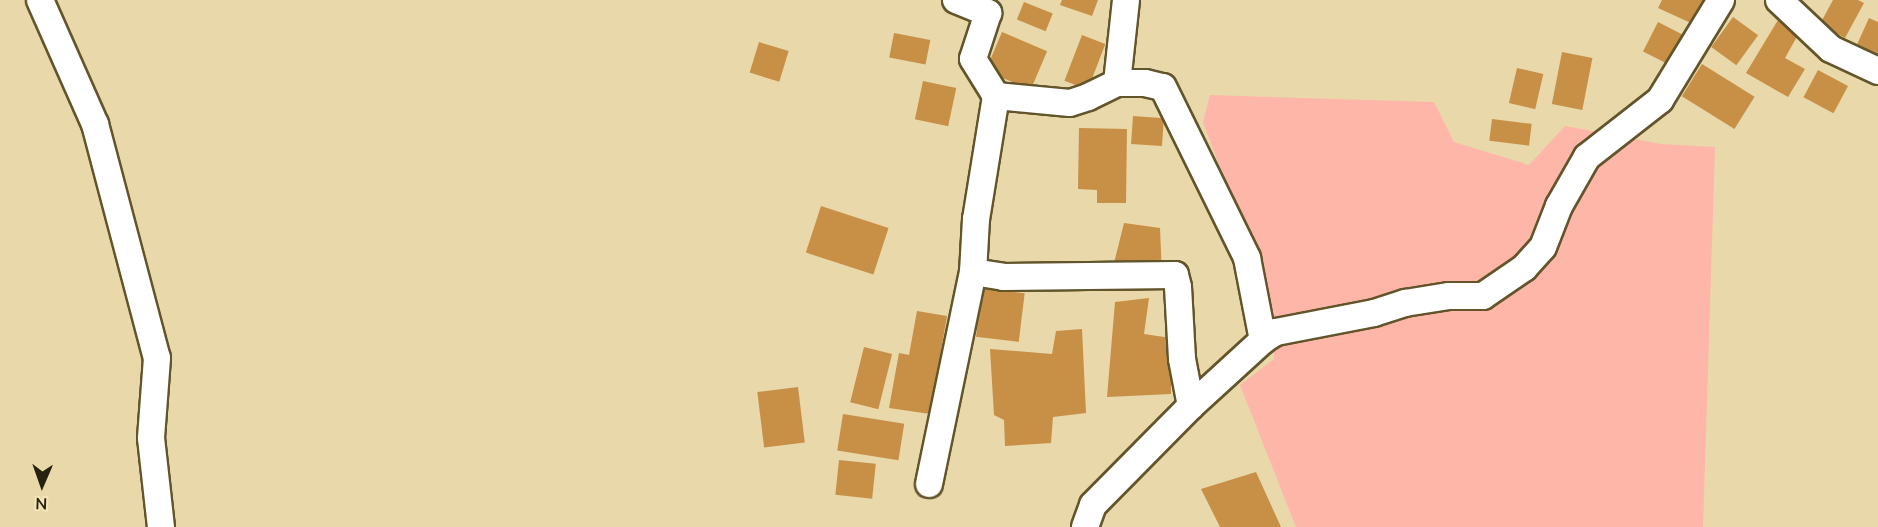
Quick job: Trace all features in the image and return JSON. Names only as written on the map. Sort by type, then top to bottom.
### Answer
[{"type":"street","points":[[40,0],[95,124],[157,358],[151,438],[161,527]]},
{"type":"street","points":[[929,484],[973,272],[976,219],[996,96],[973,59],[988,13],[956,0]]},
{"type":"street","points":[[1117,83],[1126,0]]},
{"type":"street","points":[[1085,527],[1093,505],[1191,406],[1263,340],[1276,332],[1374,313],[1405,303],[1449,296],[1483,296],[1524,268],[1543,247],[1559,206],[1587,157],[1660,100],[1721,0]]},
{"type":"street","points":[[1779,0],[1831,49],[1878,71]]},
{"type":"street","points":[[996,96],[1070,103],[1088,98],[1117,83],[1145,83],[1163,87],[1247,258],[1263,340]]},
{"type":"street","points":[[973,272],[1004,278],[1174,275],[1182,359],[1191,406]]},
{"type":"shaded area","points":[[1210,95],[1434,102],[1454,142],[1529,165],[1565,126],[1661,144],[1715,147],[1703,527],[1296,527],[1240,385],[1274,359],[1274,312],[1203,122]]},
{"type":"building","points":[[1062,0],[1098,0],[1092,16],[1060,5]]},
{"type":"building","points":[[1662,0],[1704,0],[1693,24],[1658,8]]},
{"type":"building","points":[[1833,0],[1858,0],[1864,3],[1845,38],[1820,24]]},
{"type":"building","points":[[1024,2],[1053,14],[1046,31],[1017,20]]},
{"type":"building","points":[[1733,17],[1758,35],[1736,65],[1711,47]]},
{"type":"building","points":[[1869,18],[1878,22],[1878,60],[1855,49]]},
{"type":"building","points":[[1778,20],[1799,33],[1785,58],[1805,69],[1788,97],[1746,73]]},
{"type":"building","points":[[1658,22],[1684,35],[1669,65],[1643,51]]},
{"type":"building","points":[[1002,32],[1047,51],[1031,90],[986,71]]},
{"type":"building","points":[[894,33],[930,40],[926,65],[889,58]]},
{"type":"building","points":[[1082,35],[1105,44],[1088,90],[1064,81]]},
{"type":"building","points":[[759,42],[789,51],[779,82],[750,73]]},
{"type":"building","points":[[1562,52],[1592,58],[1582,110],[1552,104]]},
{"type":"building","points":[[1702,64],[1755,97],[1734,129],[1682,96]]},
{"type":"building","points":[[1517,68],[1543,74],[1535,109],[1509,103]]},
{"type":"building","points":[[1818,70],[1848,86],[1833,113],[1803,97]]},
{"type":"building","points":[[923,81],[956,88],[948,126],[915,119]]},
{"type":"building","points":[[1133,116],[1164,118],[1162,146],[1131,144]]},
{"type":"building","points":[[1492,119],[1532,124],[1529,146],[1489,141]]},
{"type":"building","points":[[1079,128],[1127,129],[1126,203],[1097,203],[1097,190],[1078,189]]},
{"type":"building","points":[[821,206],[889,228],[873,275],[806,253]]},
{"type":"building","points":[[1124,223],[1160,228],[1162,275],[1114,263]]},
{"type":"building","points":[[982,288],[1025,293],[1019,342],[976,337]]},
{"type":"building","points":[[1149,298],[1144,334],[1171,338],[1171,394],[1107,397],[1115,302]]},
{"type":"building","points":[[917,311],[947,316],[930,414],[889,408],[899,353],[909,355]]},
{"type":"building","points":[[1082,329],[1086,413],[1053,417],[1051,443],[1005,446],[1004,420],[994,415],[990,349],[1052,354],[1056,331]]},
{"type":"building","points":[[864,347],[892,354],[878,409],[850,402]]},
{"type":"building","points":[[798,387],[805,443],[764,448],[757,392]]},
{"type":"building","points":[[843,414],[904,424],[898,460],[837,451]]},
{"type":"building","points":[[839,460],[876,464],[872,499],[835,495]]},
{"type":"building","points":[[1256,472],[1281,527],[1220,527],[1201,489]]}]
